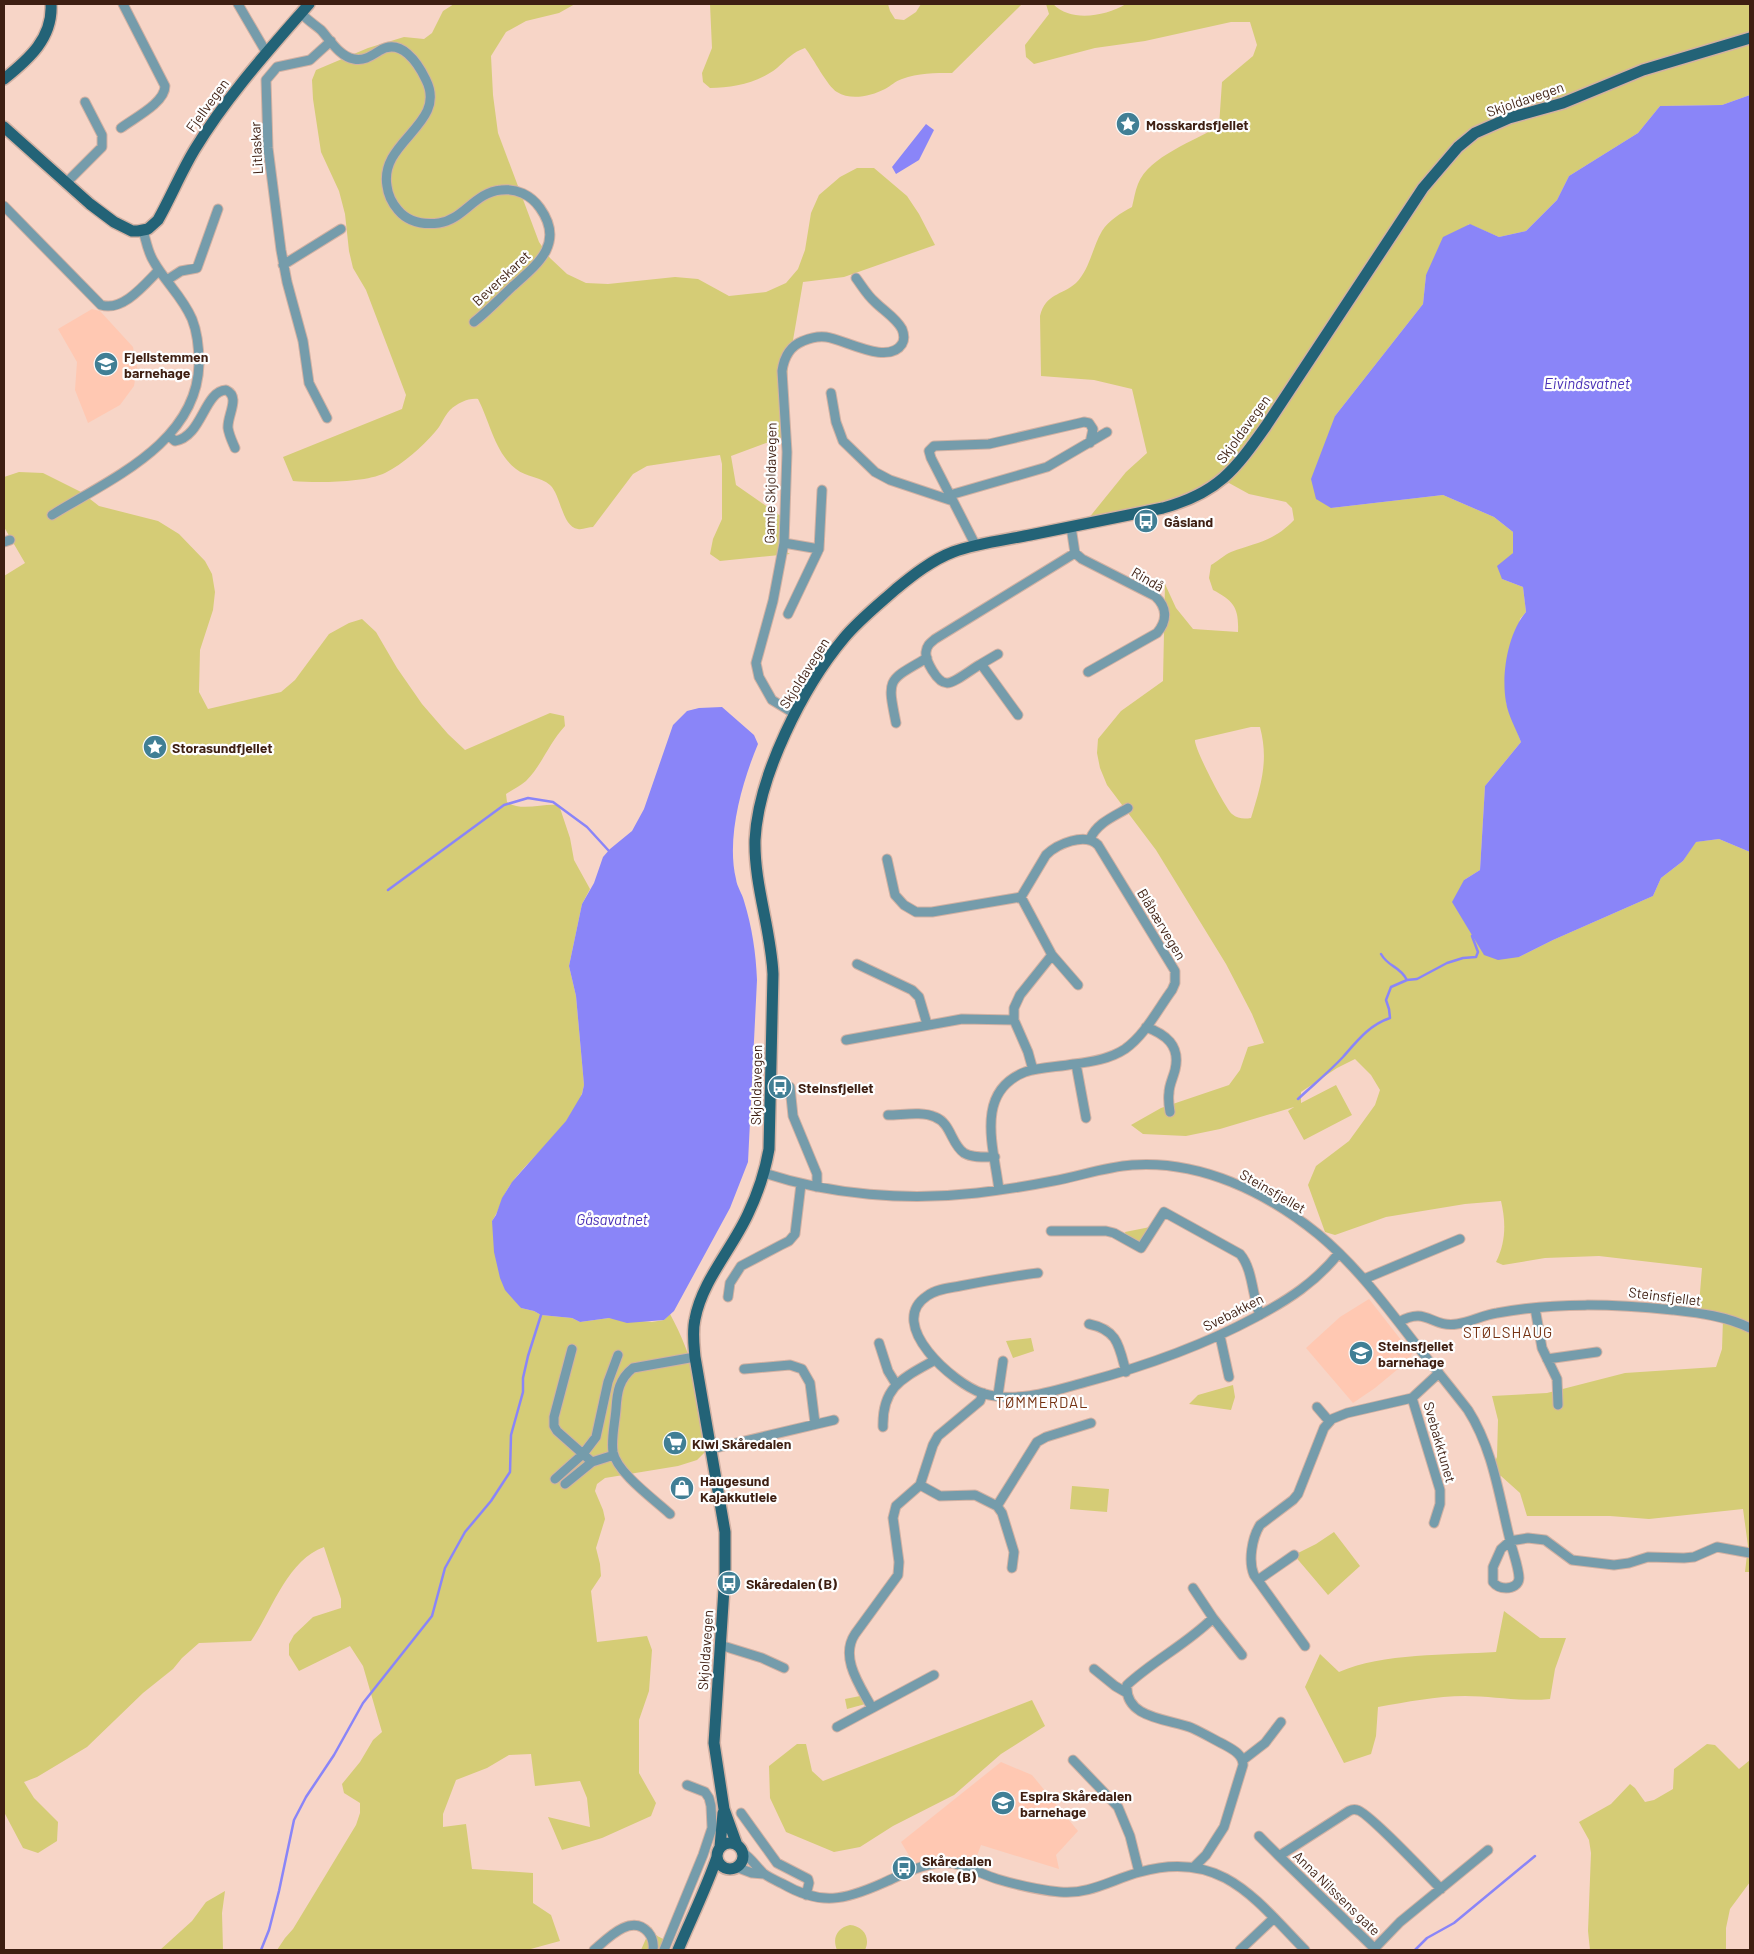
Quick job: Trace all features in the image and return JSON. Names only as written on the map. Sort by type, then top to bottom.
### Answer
[{"type":"main road","points":[[4,79],[24,63],[45,37],[50,22],[51,4]]},
{"type":"main road","name":"Fjellvegen","points":[[143,230],[148,229],[158,220],[195,149],[220,111],[266,52],[305,8]]},
{"type":"main road","name":"Skjoldavegen","points":[[739,1848],[724,1809],[714,1743],[726,1550],[722,1515],[695,1357],[693,1332],[702,1296],[748,1215],[764,1173],[770,1135],[773,974],[772,954],[756,862],[755,839],[761,802],[767,782],[795,714],[807,692],[848,633],[909,579],[932,563],[952,553],[976,546],[1178,504],[1207,492],[1230,473],[1266,426],[1423,188],[1458,147],[1475,133],[1509,118],[1563,103],[1643,70],[1750,38]]},
{"type":"main road","points":[[4,127],[90,204],[114,222],[132,231],[143,230]]},
{"type":"main road","name":"Skjoldavegen","points":[[678,1950],[704,1892],[719,1852],[724,1809]]},
{"type":"main road","points":[[728,1843],[739,1848],[742,1860],[733,1868],[721,1865],[719,1852],[728,1843]]},
{"type":"main road","name":"Skjoldavegen","points":[[704,1892],[733,1868]]},
{"type":"street","points":[[121,128],[160,99],[165,92],[165,86],[122,4]]},
{"type":"street","points":[[238,4],[266,52]]},
{"type":"street","name":"Beverskaret","points":[[305,8],[344,55],[354,59],[365,59],[385,48],[402,49],[411,55],[426,80],[431,98],[428,111],[396,150],[388,163],[386,173],[388,195],[401,214],[424,224],[442,223],[459,214],[484,194],[504,189],[517,191],[530,197],[543,212],[548,224],[550,238],[543,257],[532,270],[474,322]]},
{"type":"street","name":"Litlaskar","points":[[327,418],[309,383],[303,341],[284,265],[276,220],[268,148],[266,80],[274,69],[280,65],[310,60],[331,41]]},
{"type":"street","points":[[66,183],[102,147],[102,135],[85,102]]},
{"type":"street","points":[[4,206],[101,305],[113,306],[121,303],[134,294],[160,270]]},
{"type":"street","points":[[167,280],[176,273],[198,268],[218,209]]},
{"type":"street","points":[[284,265],[341,229]]},
{"type":"street","points":[[52,514],[138,462],[169,436],[181,421],[194,396],[198,382],[198,337],[192,321],[175,290],[151,256],[143,230]]},
{"type":"street","name":"Gamle Skjoldavegen","points":[[795,714],[772,700],[760,677],[756,663],[773,601],[784,543],[787,452],[782,381],[783,362],[786,355],[797,344],[818,337],[832,338],[882,352],[894,350],[903,343],[903,332],[900,326],[873,301],[856,278]]},
{"type":"street","points":[[169,436],[175,441],[188,436],[214,396],[222,390],[226,390],[230,392],[233,400],[228,427],[235,448]]},
{"type":"street","points":[[830,392],[836,422],[843,441],[875,472],[890,480],[952,498],[1047,467],[1107,432]]},
{"type":"street","points":[[976,546],[931,458],[929,451],[934,446],[989,444],[1084,422],[1089,423],[1093,430],[1090,443]]},
{"type":"street","points":[[788,614],[819,549],[822,490]]},
{"type":"street","points":[[998,654],[952,682],[944,682],[938,679],[927,658],[926,648],[935,639],[1075,553],[1071,527]]},
{"type":"street","points":[[784,543],[819,549]]},
{"type":"street","name":"Rindå","points":[[1075,553],[1089,564],[1155,596],[1161,602],[1165,614],[1162,627],[1157,632],[1088,672]]},
{"type":"street","points":[[896,723],[890,690],[893,681],[927,658]]},
{"type":"street","points":[[981,664],[1018,715]]},
{"type":"street","points":[[1021,898],[1046,855],[1051,850],[1080,839],[1090,840],[1099,825],[1128,808]]},
{"type":"street","name":"Blåbærvegen","points":[[999,1190],[990,1120],[996,1098],[1008,1082],[1016,1076],[1033,1070],[1104,1058],[1124,1050],[1146,1026],[1175,983],[1175,971],[1098,845],[1090,840]]},
{"type":"street","points":[[887,859],[895,895],[904,906],[916,912],[932,912],[1021,898]]},
{"type":"street","points":[[1021,898],[1052,955],[1078,985]]},
{"type":"street","points":[[1033,1070],[1028,1052],[1014,1020],[1014,1008],[1020,995],[1052,955]]},
{"type":"street","points":[[857,964],[912,990],[918,997],[927,1024]]},
{"type":"street","points":[[846,1040],[962,1019],[1014,1020]]},
{"type":"street","points":[[1146,1026],[1168,1037],[1174,1054],[1175,1070],[1168,1093],[1170,1112]]},
{"type":"street","points":[[1076,1064],[1086,1118]]},
{"type":"street","points":[[790,1087],[793,1116],[816,1174],[817,1187]]},
{"type":"street","points":[[888,1115],[924,1114],[936,1117],[945,1124],[958,1148],[965,1154],[995,1157]]},
{"type":"street","name":"Steinsfjellet","points":[[764,1173],[817,1187],[882,1194],[952,1195],[1054,1181],[1103,1169],[1158,1164],[1192,1169],[1240,1185],[1264,1198],[1317,1233],[1340,1254],[1364,1279],[1399,1322],[1479,1428],[1493,1470],[1519,1578],[1517,1584],[1512,1588],[1500,1588],[1492,1582],[1493,1567],[1501,1549],[1510,1541]]},
{"type":"street","points":[[728,1297],[730,1283],[741,1266],[781,1245],[795,1234],[801,1184]]},
{"type":"street","points":[[1051,1231],[1106,1231],[1114,1233],[1141,1248],[1164,1212],[1240,1254],[1246,1260],[1254,1300],[1260,1315]]},
{"type":"street","points":[[1364,1279],[1460,1239]]},
{"type":"street","name":"Svebakken","points":[[1038,1273],[1000,1278],[929,1294],[917,1307],[915,1327],[927,1352],[966,1386],[983,1393],[1022,1396],[1040,1394],[1126,1372],[1220,1336],[1288,1299],[1311,1283],[1340,1254]]},
{"type":"street","name":"Steinsfjellet","points":[[1399,1322],[1413,1315],[1441,1324],[1456,1325],[1496,1313],[1592,1304],[1639,1306],[1727,1318],[1750,1328]]},
{"type":"street","points":[[1535,1308],[1542,1348],[1557,1379],[1558,1405]]},
{"type":"street","points":[[1089,1324],[1100,1326],[1112,1333],[1116,1339],[1126,1372]]},
{"type":"street","points":[[1220,1336],[1230,1377]]},
{"type":"street","points":[[879,1343],[888,1371],[896,1384]]},
{"type":"street","points":[[572,1349],[553,1421],[557,1431],[592,1462]]},
{"type":"street","points":[[1547,1359],[1597,1352]]},
{"type":"street","points":[[556,1479],[583,1454],[596,1437],[608,1382],[618,1355]]},
{"type":"street","points":[[670,1514],[623,1471],[614,1454],[613,1440],[618,1390],[621,1380],[633,1368],[695,1357]]},
{"type":"street","points":[[883,1427],[888,1399],[896,1384],[935,1360]]},
{"type":"street","points":[[998,1395],[1003,1361]]},
{"type":"street","points":[[744,1369],[790,1365],[802,1369],[810,1383],[815,1423]]},
{"type":"street","points":[[1306,1646],[1254,1575],[1251,1564],[1254,1536],[1260,1525],[1298,1494],[1324,1428],[1329,1421],[1347,1413],[1412,1398],[1439,1373]]},
{"type":"street","points":[[872,1708],[852,1669],[849,1657],[850,1640],[898,1575],[899,1562],[893,1518],[894,1510],[901,1500],[920,1486],[938,1436],[980,1401],[983,1393]]},
{"type":"street","name":"Svebakktunet","points":[[1412,1398],[1440,1490],[1440,1504],[1434,1523]]},
{"type":"street","points":[[1317,1407],[1329,1421]]},
{"type":"street","points":[[711,1449],[834,1420]]},
{"type":"street","points":[[997,1506],[1037,1442],[1046,1437],[1091,1423]]},
{"type":"street","points":[[565,1484],[592,1462],[614,1454]]},
{"type":"street","points":[[920,1486],[940,1496],[975,1495],[997,1506],[1002,1513],[1014,1552],[1012,1568]]},
{"type":"street","points":[[1510,1541],[1528,1538],[1545,1540],[1572,1560],[1614,1565],[1648,1557],[1694,1557],[1717,1547],[1750,1553]]},
{"type":"street","points":[[1258,1580],[1294,1555]]},
{"type":"street","points":[[1193,1588],[1213,1618],[1242,1655]]},
{"type":"street","points":[[1194,1867],[1206,1855],[1224,1827],[1243,1760],[1235,1750],[1191,1728],[1146,1715],[1131,1702],[1127,1692],[1127,1685],[1200,1632],[1213,1618]]},
{"type":"street","points":[[720,1646],[762,1658],[784,1668]]},
{"type":"street","points":[[1094,1669],[1115,1686],[1127,1692]]},
{"type":"street","points":[[838,1727],[934,1675]]},
{"type":"street","points":[[1243,1760],[1265,1742],[1281,1722]]},
{"type":"street","points":[[1073,1760],[1118,1807],[1130,1836],[1139,1872]]},
{"type":"street","points":[[664,1950],[703,1855],[712,1828],[712,1811],[708,1798],[704,1792],[687,1785]]},
{"type":"street","name":"Anna Nilssens gate","points":[[1279,1856],[1349,1811],[1357,1810],[1364,1813],[1394,1841],[1441,1889]]},
{"type":"street","points":[[741,1812],[777,1863],[808,1879],[806,1895]]},
{"type":"street","name":"Anna Nilssens gate","points":[[1259,1836],[1374,1950]]},
{"type":"street","points":[[739,1848],[755,1861],[764,1874]]},
{"type":"street","points":[[1374,1950],[1400,1922],[1488,1850]]},
{"type":"street","points":[[733,1868],[764,1874],[806,1895],[832,1898],[858,1894],[919,1867],[942,1863],[965,1866],[1008,1882],[1063,1892],[1089,1890],[1139,1872],[1163,1867],[1194,1867],[1209,1870],[1246,1890],[1305,1950]]},
{"type":"street","points":[[1240,1950],[1274,1918]]},
{"type":"street","points":[[594,1950],[617,1932],[634,1925],[645,1929],[651,1936],[653,1950]]},
{"type":"shaded area","points":[[454,4],[575,4],[559,13],[526,21],[506,32],[491,56],[493,95],[498,133],[539,242],[550,258],[567,274],[586,283],[608,284],[675,277],[698,279],[729,296],[766,292],[786,283],[798,269],[805,250],[811,213],[819,195],[840,177],[857,168],[874,168],[907,196],[919,214],[935,245],[844,277],[803,282],[792,346],[788,356],[785,436],[731,456],[736,485],[785,519],[783,550],[790,554],[720,561],[710,554],[713,539],[722,519],[722,464],[720,455],[647,466],[633,474],[593,527],[580,529],[573,527],[568,523],[557,496],[550,485],[520,472],[503,455],[478,399],[467,400],[453,407],[437,430],[424,443],[405,460],[385,473],[365,479],[327,482],[293,481],[283,457],[402,409],[406,395],[366,290],[353,268],[345,214],[339,191],[321,152],[312,80],[316,70],[368,48],[404,37],[424,39],[432,33],[443,11]]},
{"type":"shaded area","points":[[710,4],[888,4],[895,19],[904,20],[916,12],[921,4],[1022,4],[952,73],[908,77],[897,81],[879,92],[855,97],[843,95],[833,89],[805,48],[794,54],[770,73],[754,81],[736,86],[710,88],[703,82],[702,73],[712,48]]},
{"type":"shaded area","points":[[1046,4],[1053,4],[1069,14],[1089,16],[1108,12],[1126,4],[1750,4],[1750,95],[1722,105],[1660,106],[1638,133],[1569,176],[1557,200],[1526,231],[1499,237],[1469,224],[1426,275],[1423,304],[1335,416],[1331,508],[1443,495],[1494,517],[1513,532],[1513,553],[1502,579],[1523,587],[1526,612],[1520,619],[1506,702],[1521,742],[1485,786],[1480,870],[1464,880],[1519,957],[1653,896],[1661,878],[1683,861],[1695,842],[1719,839],[1750,852],[1750,1572],[1745,1572],[1748,1546],[1743,1509],[1649,1519],[1610,1516],[1527,1516],[1520,1493],[1501,1476],[1489,1474],[1497,1457],[1498,1420],[1492,1396],[1547,1393],[1625,1373],[1716,1367],[1722,1349],[1723,1319],[1702,1310],[1699,1305],[1702,1268],[1599,1256],[1545,1258],[1503,1265],[1496,1262],[1502,1247],[1504,1232],[1501,1201],[1465,1204],[1386,1217],[1335,1235],[1325,1232],[1308,1185],[1316,1166],[1349,1141],[1375,1105],[1380,1090],[1371,1075],[1355,1059],[1337,1068],[1301,1092],[1301,1103],[1336,1085],[1352,1115],[1304,1140],[1288,1111],[1294,1107],[1220,1129],[1186,1136],[1143,1134],[1131,1125],[1161,1108],[1229,1085],[1240,1070],[1248,1047],[1264,1043],[1252,1014],[1226,964],[1156,850],[1107,785],[1100,768],[1097,753],[1098,739],[1121,711],[1163,681],[1165,584],[1176,608],[1193,629],[1238,632],[1234,606],[1226,598],[1213,590],[1209,578],[1211,565],[1231,552],[1272,537],[1294,520],[1292,508],[1286,502],[1249,494],[1229,483],[1171,502],[1088,519],[1126,472],[1147,453],[1132,389],[1094,380],[1041,376],[1040,316],[1050,299],[1076,283],[1081,277],[1102,231],[1112,220],[1132,207],[1138,184],[1152,165],[1174,150],[1219,126],[1222,82],[1253,56],[1257,45],[1250,22],[1231,22],[1145,41],[1095,48],[1034,64],[1026,57],[1025,45],[1049,14]],"holes":[[[1251,727],[1260,727],[1264,751],[1261,784],[1251,818],[1241,818],[1232,814],[1223,801],[1204,765],[1195,740]]]},
{"type":"shaded area","name":"Fjellstemmen barnehage","points":[[92,309],[100,311],[133,347],[137,367],[134,386],[120,405],[88,423],[75,390],[77,362],[58,329]]},
{"type":"shaded area","points":[[19,472],[43,473],[81,492],[99,506],[158,521],[179,534],[205,561],[212,574],[215,592],[213,610],[200,650],[199,692],[208,709],[281,692],[295,680],[329,634],[349,623],[362,619],[376,632],[397,668],[422,704],[465,750],[550,713],[564,716],[565,726],[532,775],[506,794],[507,802],[513,805],[525,807],[559,805],[570,838],[574,860],[590,889],[582,904],[569,966],[576,996],[584,1085],[580,1099],[573,1112],[553,1138],[511,1184],[492,1221],[521,1308],[541,1315],[572,1318],[580,1322],[609,1318],[652,1322],[664,1320],[670,1314],[685,1346],[696,1378],[711,1446],[697,1460],[678,1466],[605,1478],[597,1484],[595,1491],[605,1519],[596,1548],[601,1576],[591,1591],[597,1642],[647,1636],[652,1650],[649,1691],[639,1720],[639,1773],[656,1803],[651,1816],[602,1838],[562,1850],[548,1817],[590,1827],[587,1798],[580,1781],[535,1786],[531,1754],[509,1755],[487,1768],[456,1780],[443,1814],[443,1827],[466,1824],[472,1869],[533,1873],[533,1903],[551,1915],[560,1941],[527,1950],[277,1950],[293,1929],[356,1825],[360,1813],[360,1803],[344,1793],[342,1784],[360,1762],[373,1740],[382,1732],[363,1666],[350,1646],[299,1671],[289,1655],[289,1644],[294,1635],[313,1617],[341,1608],[341,1599],[324,1547],[300,1563],[290,1575],[251,1641],[199,1643],[87,1747],[37,1777],[24,1782],[34,1798],[58,1822],[57,1841],[38,1853],[23,1848],[4,1812],[4,576],[25,563],[4,527],[4,477]]},
{"type":"shaded area","points":[[1155,1226],[1141,1248],[1127,1240],[1125,1232]]},
{"type":"shaded area","name":"Steinsfjellet barnehage","points":[[1369,1299],[1412,1354],[1410,1359],[1375,1388],[1353,1403],[1306,1348],[1340,1317]]},
{"type":"shaded area","points":[[1031,1338],[1034,1351],[1013,1358],[1006,1341]]},
{"type":"shaded area","points":[[1233,1385],[1235,1397],[1231,1410],[1189,1404],[1198,1395]]},
{"type":"shaded area","points":[[1072,1486],[1109,1489],[1107,1512],[1070,1509]]},
{"type":"shaded area","points":[[1334,1532],[1360,1566],[1328,1595],[1294,1555]]},
{"type":"shaded area","points":[[1504,1611],[1540,1638],[1566,1638],[1555,1669],[1550,1699],[1529,1700],[1454,1696],[1378,1707],[1376,1736],[1371,1754],[1344,1763],[1305,1687],[1320,1654],[1339,1672],[1375,1661],[1395,1658],[1496,1652]]},
{"type":"shaded area","points":[[865,1695],[869,1703],[847,1709],[845,1699]]},
{"type":"shaded area","points":[[1032,1700],[1045,1726],[1001,1754],[954,1795],[893,1826],[860,1847],[834,1852],[786,1832],[770,1798],[769,1766],[797,1744],[806,1744],[812,1771],[823,1781]]},
{"type":"shaded area","points":[[1707,1744],[1715,1745],[1739,1769],[1750,1760],[1750,1882],[1730,1909],[1726,1928],[1726,1950],[1590,1950],[1588,1931],[1591,1853],[1589,1840],[1579,1822],[1611,1804],[1630,1784],[1645,1802],[1654,1800],[1673,1789],[1674,1769]]},
{"type":"shaded area","name":"Espira Skåredalen barnehage","points":[[1001,1762],[1032,1775],[1078,1831],[1056,1855],[1059,1869],[981,1845],[974,1864],[941,1854],[914,1864],[901,1842]]},
{"type":"shaded area","points":[[225,1891],[222,1913],[223,1950],[160,1950],[192,1921],[206,1902]]},
{"type":"shaded area","points":[[850,1925],[859,1928],[865,1933],[867,1945],[865,1950],[837,1950],[835,1938],[837,1934],[842,1928]]},
{"type":"shaded area","points":[[651,1927],[656,1935],[669,1944],[670,1950],[641,1950]]},
{"type":"water","name":"Eivindsvatnet","points":[[1750,95],[1750,852],[1719,839],[1696,842],[1683,861],[1661,878],[1653,896],[1519,957],[1498,960],[1484,955],[1452,902],[1464,880],[1480,870],[1485,786],[1521,742],[1507,707],[1504,679],[1510,642],[1526,612],[1523,587],[1502,579],[1497,566],[1513,553],[1513,532],[1494,517],[1443,495],[1331,508],[1316,499],[1311,479],[1335,416],[1423,304],[1426,275],[1443,237],[1470,224],[1499,237],[1526,231],[1557,200],[1569,176],[1638,133],[1660,106],[1722,105]]},
{"type":"water","points":[[926,124],[934,130],[919,160],[896,174],[892,167]]},
{"type":"water","name":"Gåsavatnet","points":[[722,707],[754,735],[758,744],[741,793],[734,828],[733,846],[733,863],[737,882],[747,911],[755,950],[757,980],[748,1162],[730,1208],[674,1311],[664,1320],[627,1323],[609,1318],[580,1322],[572,1318],[541,1315],[521,1308],[505,1290],[494,1252],[492,1221],[502,1198],[512,1182],[566,1121],[582,1094],[584,1085],[576,996],[569,966],[582,904],[594,883],[603,857],[632,831],[644,809],[673,725],[687,711],[699,708]]},
{"type":"waterway","points":[[388,890],[504,805],[528,798],[553,802],[587,827],[609,851]]},
{"type":"waterway","points":[[1298,1099],[1338,1063],[1364,1034],[1390,1018],[1386,1000],[1391,987],[1407,980],[1417,979],[1447,963],[1463,958],[1476,957],[1478,952],[1472,936]]},
{"type":"waterway","points":[[1381,954],[1407,980]]},
{"type":"waterway","points":[[261,1950],[269,1930],[279,1891],[294,1820],[363,1703],[432,1616],[445,1568],[465,1532],[491,1501],[510,1472],[511,1435],[523,1392],[523,1378],[528,1356],[541,1315]]},
{"type":"waterway","points":[[1415,1950],[1427,1938],[1454,1923],[1535,1856]]},
{"type":"place","name":"Mosskardsfjellet","points":[[1128,124]]},
{"type":"place","name":"Fjellstemmen barnehage","points":[[106,364]]},
{"type":"place","name":"Gåsland","points":[[1146,521]]},
{"type":"place","name":"Storasundfjellet","points":[[155,747]]},
{"type":"place","name":"Steinsfjellet","points":[[780,1087]]},
{"type":"place","name":"Steinsfjellet barnehage","points":[[1361,1353]]},
{"type":"place","name":"Kiwi Skåredalen","points":[[675,1443]]},
{"type":"place","name":"Haugesund Kajakkutleie","points":[[682,1488]]},
{"type":"place","name":"Skåredalen (B)","points":[[729,1583]]},
{"type":"place","name":"Espira Skåredalen barnehage","points":[[1003,1803]]},
{"type":"place","name":"Skåredalen skole (B)","points":[[904,1868]]},
{"type":"district","name":"STØLSHAUG","points":[[1508,1332]]},
{"type":"district","name":"TØMMERDAL","points":[[1042,1402]]}]
